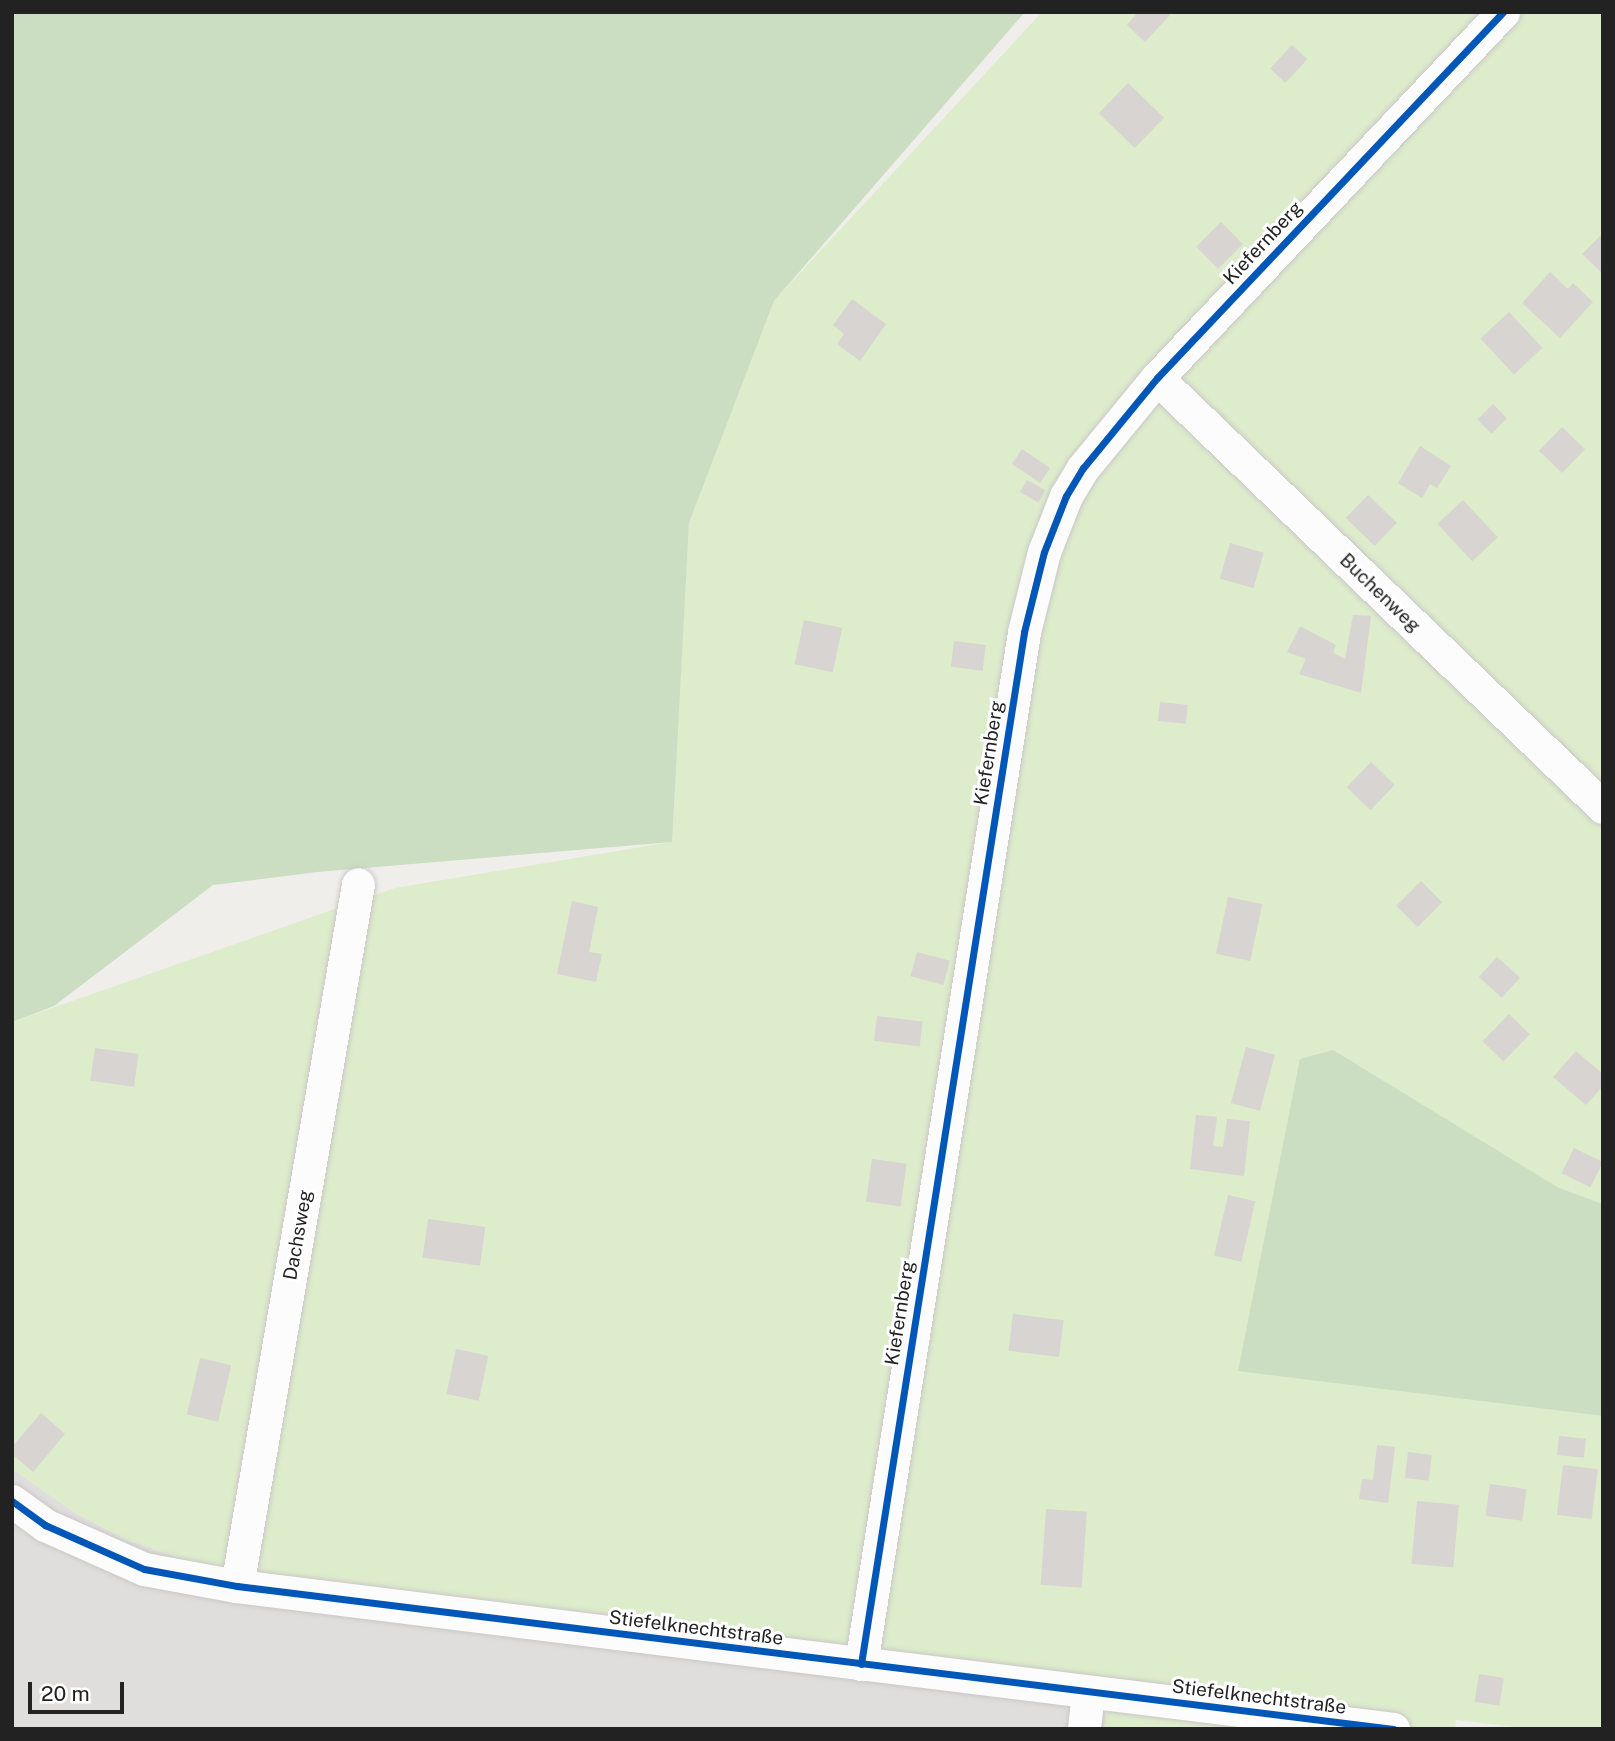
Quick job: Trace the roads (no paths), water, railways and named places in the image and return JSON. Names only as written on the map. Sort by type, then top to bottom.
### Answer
[{"type":"street","name":"Kiefernberg","points":[[861,1664],[1024,632],[1044,552],[1066,496],[1083,468],[1157,378],[1503,12]]},
{"type":"street","name":"Buchenweg","points":[[1157,378],[1603,807]]},
{"type":"street","name":"Dachsweg","points":[[237,1586],[358,884]]},
{"type":"street","name":"Stiefelknechtstraße","points":[[12,1501],[45,1525],[144,1569],[237,1586],[1393,1729]]},
{"type":"street","points":[[1084,1729],[1088,1692]]}]
